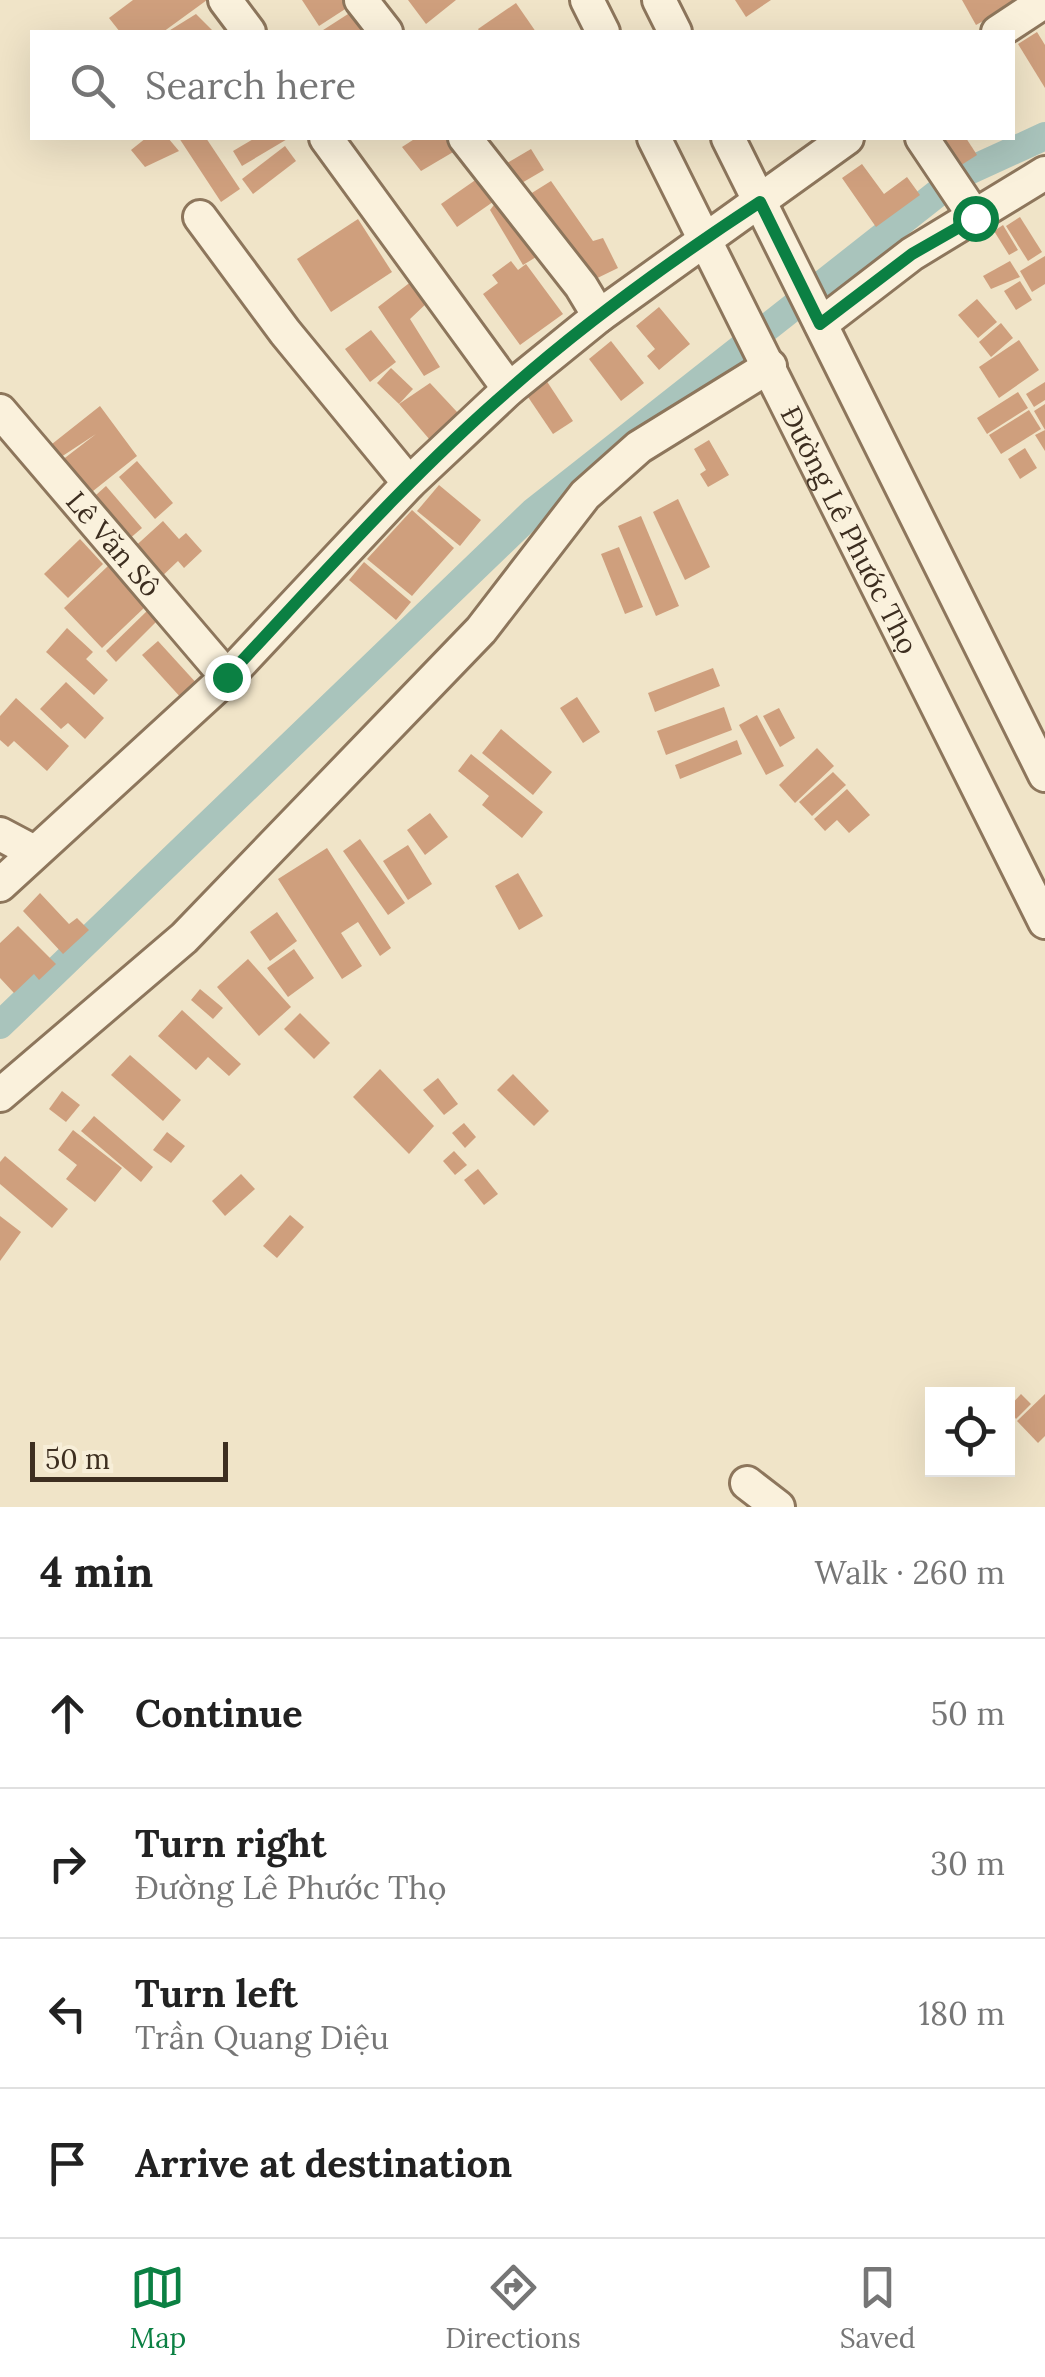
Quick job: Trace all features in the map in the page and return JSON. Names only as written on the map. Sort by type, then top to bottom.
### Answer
[{"type":"street","points":[[225,0],[248,30]]},
{"type":"street","points":[[362,0],[384,30]]},
{"type":"street","points":[[587,0],[602,30]]},
{"type":"street","points":[[659,0],[674,30]]},
{"type":"street","points":[[1001,30],[1045,1]]},
{"type":"street","points":[[327,140],[509,389]]},
{"type":"street","points":[[468,140],[581,286],[598,316]]},
{"type":"street","name":"Đường Lê Phước Thọ","points":[[655,140],[1045,922]]},
{"type":"street","points":[[729,140],[1045,775]]},
{"type":"street","points":[[0,885],[227,677],[409,483],[509,389],[598,316],[844,140]]},
{"type":"street","points":[[923,140],[975,218]]},
{"type":"street","points":[[819,321],[912,254],[1045,173]]},
{"type":"street","points":[[200,217],[285,332],[409,483]]},
{"type":"street","points":[[0,1094],[184,938],[481,630],[585,495],[638,448],[766,359]]},
{"type":"street","name":"Lê Văn Sô","points":[[0,410],[227,677]]},
{"type":"street","points":[[0,834],[34,852]]},
{"type":"street","points":[[747,1483],[778,1507]]},
{"type":"building","points":[[133,0],[207,0],[166,30],[118,30],[109,18]]},
{"type":"building","points":[[302,0],[354,0],[356,2],[319,26]]},
{"type":"building","points":[[408,0],[456,0],[426,24]]},
{"type":"building","points":[[735,0],[771,0],[746,17]]},
{"type":"building","points":[[962,0],[1021,0],[976,25]]},
{"type":"building","points":[[516,3],[535,30],[479,30]]},
{"type":"building","points":[[359,7],[367,30],[323,30]]},
{"type":"building","points":[[196,14],[212,30],[170,30]]},
{"type":"building","points":[[1037,32],[1045,45],[1045,88],[1018,44]]},
{"type":"building","points":[[144,140],[170,140],[179,151],[145,167],[131,150]]},
{"type":"building","points":[[180,140],[207,140],[240,189],[221,202]]},
{"type":"building","points":[[252,140],[286,140],[242,166],[233,151]]},
{"type":"building","points":[[413,140],[454,140],[460,148],[421,171],[402,147]]},
{"type":"building","points":[[933,140],[967,140],[977,155],[952,171]]},
{"type":"building","points":[[285,146],[296,161],[253,194],[242,179]]},
{"type":"building","points":[[531,149],[544,170],[520,184],[507,163]]},
{"type":"building","points":[[862,164],[884,194],[907,177],[920,195],[876,227],[842,178]]},
{"type":"building","points":[[484,174],[500,197],[457,227],[441,204]]},
{"type":"building","points":[[551,181],[593,241],[603,238],[618,268],[581,286],[527,196]]},
{"type":"building","points":[[500,197],[541,254],[523,265],[490,210]]},
{"type":"building","points":[[1020,217],[1042,252],[1028,261],[1006,226]]},
{"type":"building","points":[[358,219],[392,272],[331,312],[297,259]]},
{"type":"building","points":[[1003,225],[1018,250],[1009,255],[994,231]]},
{"type":"building","points":[[1045,256],[1045,284],[1032,292],[1020,271]]},
{"type":"building","points":[[511,261],[518,270],[526,264],[563,314],[520,345],[483,294],[498,283],[492,275]]},
{"type":"building","points":[[1010,261],[1020,277],[991,289],[983,276]]},
{"type":"building","points":[[412,281],[429,301],[410,319],[440,367],[424,376],[378,307]]},
{"type":"building","points":[[1020,281],[1032,300],[1016,310],[1004,291]]},
{"type":"building","points":[[977,299],[997,322],[978,338],[958,315]]},
{"type":"building","points":[[659,307],[690,344],[659,370],[647,356],[655,349],[636,326]]},
{"type":"building","points":[[1001,323],[1013,338],[991,357],[979,342]]},
{"type":"building","points":[[371,330],[396,362],[370,382],[345,349]]},
{"type":"building","points":[[1019,340],[1039,370],[999,398],[979,367]]},
{"type":"building","points":[[611,341],[644,383],[621,401],[589,359]]},
{"type":"building","points":[[391,368],[413,389],[399,404],[377,383]]},
{"type":"building","points":[[546,380],[573,421],[553,434],[526,394]]},
{"type":"building","points":[[1045,382],[1045,400],[1034,407],[1026,394]]},
{"type":"building","points":[[430,383],[458,413],[430,440],[399,404]]},
{"type":"building","points":[[1018,392],[1028,408],[987,434],[977,418]]},
{"type":"building","points":[[1045,404],[1045,430],[1034,411]]},
{"type":"building","points":[[100,406],[137,456],[83,499],[57,464],[96,434],[61,457],[52,444]]},
{"type":"building","points":[[1029,410],[1041,429],[1001,454],[989,435]]},
{"type":"building","points":[[1045,430],[1045,451],[1035,435]]},
{"type":"building","points":[[709,440],[729,475],[708,487],[700,474],[706,470],[694,449]]},
{"type":"building","points":[[1025,448],[1037,468],[1020,479],[1008,459]]},
{"type":"building","points":[[137,461],[173,503],[155,519],[119,477]]},
{"type":"building","points":[[439,485],[481,520],[460,546],[417,511]]},
{"type":"building","points":[[106,486],[142,528],[121,546],[86,504]]},
{"type":"building","points":[[678,499],[710,567],[685,580],[653,512]]},
{"type":"building","points":[[412,510],[454,548],[412,596],[367,559]]},
{"type":"building","points":[[641,516],[679,606],[656,616],[618,526]]},
{"type":"building","points":[[163,521],[179,539],[186,533],[202,551],[184,568],[178,561],[157,581],[130,551]]},
{"type":"building","points":[[80,539],[103,564],[68,598],[44,574]]},
{"type":"building","points":[[619,547],[643,607],[625,614],[601,554]]},
{"type":"building","points":[[364,562],[411,602],[396,620],[349,580]]},
{"type":"building","points":[[109,565],[146,606],[102,648],[64,608]]},
{"type":"building","points":[[149,609],[159,619],[116,662],[106,651]]},
{"type":"building","points":[[67,628],[93,652],[86,659],[108,680],[94,695],[46,652]]},
{"type":"building","points":[[158,641],[199,686],[183,700],[142,655]]},
{"type":"building","points":[[713,668],[720,686],[655,712],[648,693]]},
{"type":"building","points":[[66,682],[104,718],[85,739],[68,723],[61,729],[40,709]]},
{"type":"building","points":[[577,697],[600,732],[583,743],[560,708]]},
{"type":"building","points":[[16,698],[69,746],[47,771],[14,741],[8,747],[0,740],[0,716]]},
{"type":"building","points":[[724,707],[732,730],[666,755],[657,731]]},
{"type":"building","points":[[779,708],[795,738],[780,747],[763,716]]},
{"type":"building","points":[[757,715],[784,766],[766,775],[739,725]]},
{"type":"building","points":[[501,729],[552,772],[533,795],[482,753]]},
{"type":"building","points":[[737,740],[742,754],[680,779],[675,765]]},
{"type":"building","points":[[817,748],[834,766],[795,803],[779,785]]},
{"type":"building","points":[[471,754],[543,812],[522,838],[482,805],[489,796],[458,771]]},
{"type":"building","points":[[833,772],[846,785],[812,816],[799,802]]},
{"type":"building","points":[[847,789],[870,815],[849,833],[837,820],[825,831],[814,819]]},
{"type":"building","points":[[430,813],[448,837],[425,855],[407,830]]},
{"type":"building","points":[[360,839],[405,903],[388,915],[343,851]]},
{"type":"building","points":[[408,845],[432,884],[408,900],[383,861]]},
{"type":"building","points":[[327,848],[391,948],[380,956],[358,922],[341,933],[362,966],[342,979],[278,879]]},
{"type":"building","points":[[518,873],[543,916],[519,930],[495,886]]},
{"type":"building","points":[[40,893],[69,924],[77,918],[89,930],[63,954],[23,911]]},
{"type":"building","points":[[277,912],[297,941],[270,961],[250,932]]},
{"type":"building","points":[[18,926],[56,964],[39,980],[34,974],[14,993],[0,978],[0,943]]},
{"type":"building","points":[[294,949],[314,978],[288,997],[267,968]]},
{"type":"building","points":[[248,959],[291,1007],[259,1036],[217,987]]},
{"type":"building","points":[[200,989],[223,1008],[213,1019],[191,1000]]},
{"type":"building","points":[[182,1010],[241,1064],[229,1076],[208,1057],[196,1070],[158,1036]]},
{"type":"building","points":[[300,1013],[330,1043],[314,1059],[284,1029]]},
{"type":"building","points":[[130,1055],[181,1100],[163,1121],[111,1075]]},
{"type":"building","points":[[380,1069],[434,1126],[409,1154],[353,1097]]},
{"type":"building","points":[[513,1074],[549,1111],[534,1126],[497,1090]]},
{"type":"building","points":[[438,1078],[458,1104],[444,1115],[423,1090]]},
{"type":"building","points":[[62,1091],[80,1105],[66,1122],[49,1109]]},
{"type":"building","points":[[94,1116],[153,1167],[141,1182],[81,1131]]},
{"type":"building","points":[[464,1123],[476,1137],[465,1148],[452,1133]]},
{"type":"building","points":[[73,1130],[122,1168],[95,1202],[66,1179],[77,1165],[58,1150]]},
{"type":"building","points":[[167,1132],[185,1146],[171,1163],[153,1150]]},
{"type":"building","points":[[454,1151],[467,1165],[455,1175],[443,1161]]},
{"type":"building","points":[[5,1156],[68,1209],[52,1228],[0,1184],[0,1162]]},
{"type":"building","points":[[478,1169],[498,1194],[484,1205],[464,1180]]},
{"type":"building","points":[[241,1174],[255,1189],[225,1216],[212,1201]]},
{"type":"building","points":[[290,1215],[304,1227],[277,1258],[263,1246]]},
{"type":"building","points":[[0,1216],[21,1232],[0,1261]]},
{"type":"building","points":[[1021,1394],[1031,1404],[1016,1419],[1015,1418],[1015,1400]]},
{"type":"building","points":[[1045,1394],[1045,1436],[1038,1443],[1017,1421]]},
{"type":"waterway","points":[[0,1025],[533,512],[962,174],[1045,136]]},
{"type":"route","points":[[227,677],[409,483],[509,389],[598,316],[760,202],[820,324],[912,254],[975,218]]}]
